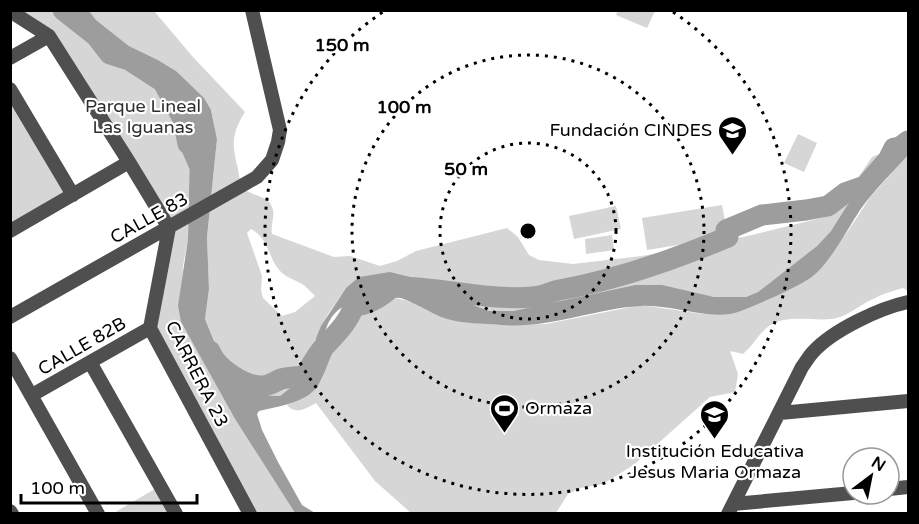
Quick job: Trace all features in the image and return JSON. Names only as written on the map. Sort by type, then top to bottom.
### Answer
[{"type":"street","name":"CALLE 83","points":[[10,316],[235,190],[257,177],[269,165],[276,152],[280,130],[252,10]]},
{"type":"street","points":[[10,11],[49,36],[129,162],[174,225]]},
{"type":"street","points":[[10,58],[49,36]]},
{"type":"street","points":[[10,89],[73,195]]},
{"type":"street","points":[[11,229],[129,162]]},
{"type":"street","name":"CARRERA 23","points":[[174,225],[150,328],[250,513]]},
{"type":"street","points":[[730,509],[802,367],[813,352],[843,330],[868,316],[893,305],[909,302]]},
{"type":"street","name":"CALLE 82B","points":[[32,395],[150,328]]},
{"type":"street","points":[[10,358],[98,513]]},
{"type":"street","points":[[90,362],[176,513]]},
{"type":"street","points":[[780,413],[909,401]]},
{"type":"street","points":[[730,509],[841,495]]},
{"type":"green space","points":[[618,10],[655,11],[647,28],[616,15]]},
{"type":"green space","name":"Parque Lineal Las Iguanas","points":[[10,11],[70,11],[91,41],[110,54],[150,72],[175,96],[190,144],[188,239],[183,266],[181,322],[235,419],[295,513],[250,513],[150,328],[169,228],[49,36]]},
{"type":"green space","points":[[89,11],[154,11],[193,57],[245,112],[237,127],[234,140],[240,179],[246,190],[270,203],[273,214],[272,234],[334,257],[350,256],[380,266],[397,261],[416,251],[507,228],[518,237],[529,255],[539,260],[573,264],[642,256],[748,236],[833,215],[872,157],[908,139],[908,141],[848,204],[831,231],[817,246],[758,292],[746,297],[714,297],[635,285],[513,311],[489,311],[434,290],[410,277],[346,288],[328,314],[316,338],[311,367],[305,376],[280,396],[254,395],[236,384],[227,372],[205,319],[209,289],[207,237],[217,139],[211,110],[176,71],[129,46],[96,20]],"holes":[[[251,229],[257,233],[280,271],[305,286],[315,296],[295,312],[282,316],[263,298],[262,276],[247,233]]]},
{"type":"green space","points":[[10,89],[73,195],[10,226]]},
{"type":"green space","points":[[798,134],[817,143],[804,172],[784,163]]},
{"type":"green space","name":"Ormaza","points":[[908,155],[908,291],[903,288],[884,294],[837,318],[786,320],[772,324],[743,354],[730,351],[738,374],[735,392],[710,397],[635,464],[603,484],[580,488],[568,494],[556,513],[411,513],[375,481],[316,403],[297,410],[287,405],[311,393],[322,379],[333,351],[353,318],[363,305],[374,297],[383,295],[412,302],[448,319],[509,325],[546,324],[641,305],[703,314],[813,276],[848,231],[871,196]]},
{"type":"green space","points":[[722,205],[728,237],[647,250],[642,218]]},
{"type":"green space","points":[[616,206],[621,229],[574,239],[569,216]]},
{"type":"green space","points":[[612,235],[614,250],[586,254],[585,239]]},
{"type":"green space","points":[[160,486],[176,514],[112,514]]},
{"type":"shaded area","points":[[70,11],[89,11],[96,20],[129,46],[176,71],[204,98],[211,110],[217,139],[207,237],[209,289],[205,319],[227,373],[236,384],[254,395],[280,396],[305,376],[311,367],[316,338],[321,326],[346,288],[359,277],[390,272],[410,277],[434,290],[489,311],[513,311],[635,285],[662,285],[714,297],[746,297],[758,292],[817,246],[831,231],[848,204],[908,141],[908,155],[865,203],[820,270],[786,291],[730,314],[719,315],[640,306],[554,322],[501,325],[453,321],[405,299],[387,295],[372,299],[365,304],[345,329],[321,381],[310,394],[286,405],[259,411],[257,414],[262,430],[302,505],[315,513],[295,513],[235,419],[181,322],[178,306],[188,239],[190,144],[175,96],[150,72],[110,54],[91,41]],"holes":[[[354,306],[354,310],[334,338],[323,347],[324,335],[332,317],[340,309]]]},
{"type":"waterway","points":[[63,10],[96,36],[110,54],[129,60],[163,82],[183,119],[188,144],[201,169]]},
{"type":"waterway","points":[[210,351],[225,370],[248,383],[265,386],[281,379],[305,376],[320,351],[345,323],[354,306],[374,300],[392,287],[514,298],[539,296],[623,275],[728,237],[726,230],[762,215],[828,206],[845,193],[865,186],[888,160],[894,148],[908,141]]},
{"type":"place","name":"Fundación CINDES","points":[[733,156]]},
{"type":"place","name":"Ormaza","points":[[504,434]]},
{"type":"place","name":"Institución Educativa Jesus Maria Ormaza","points":[[715,440]]}]
